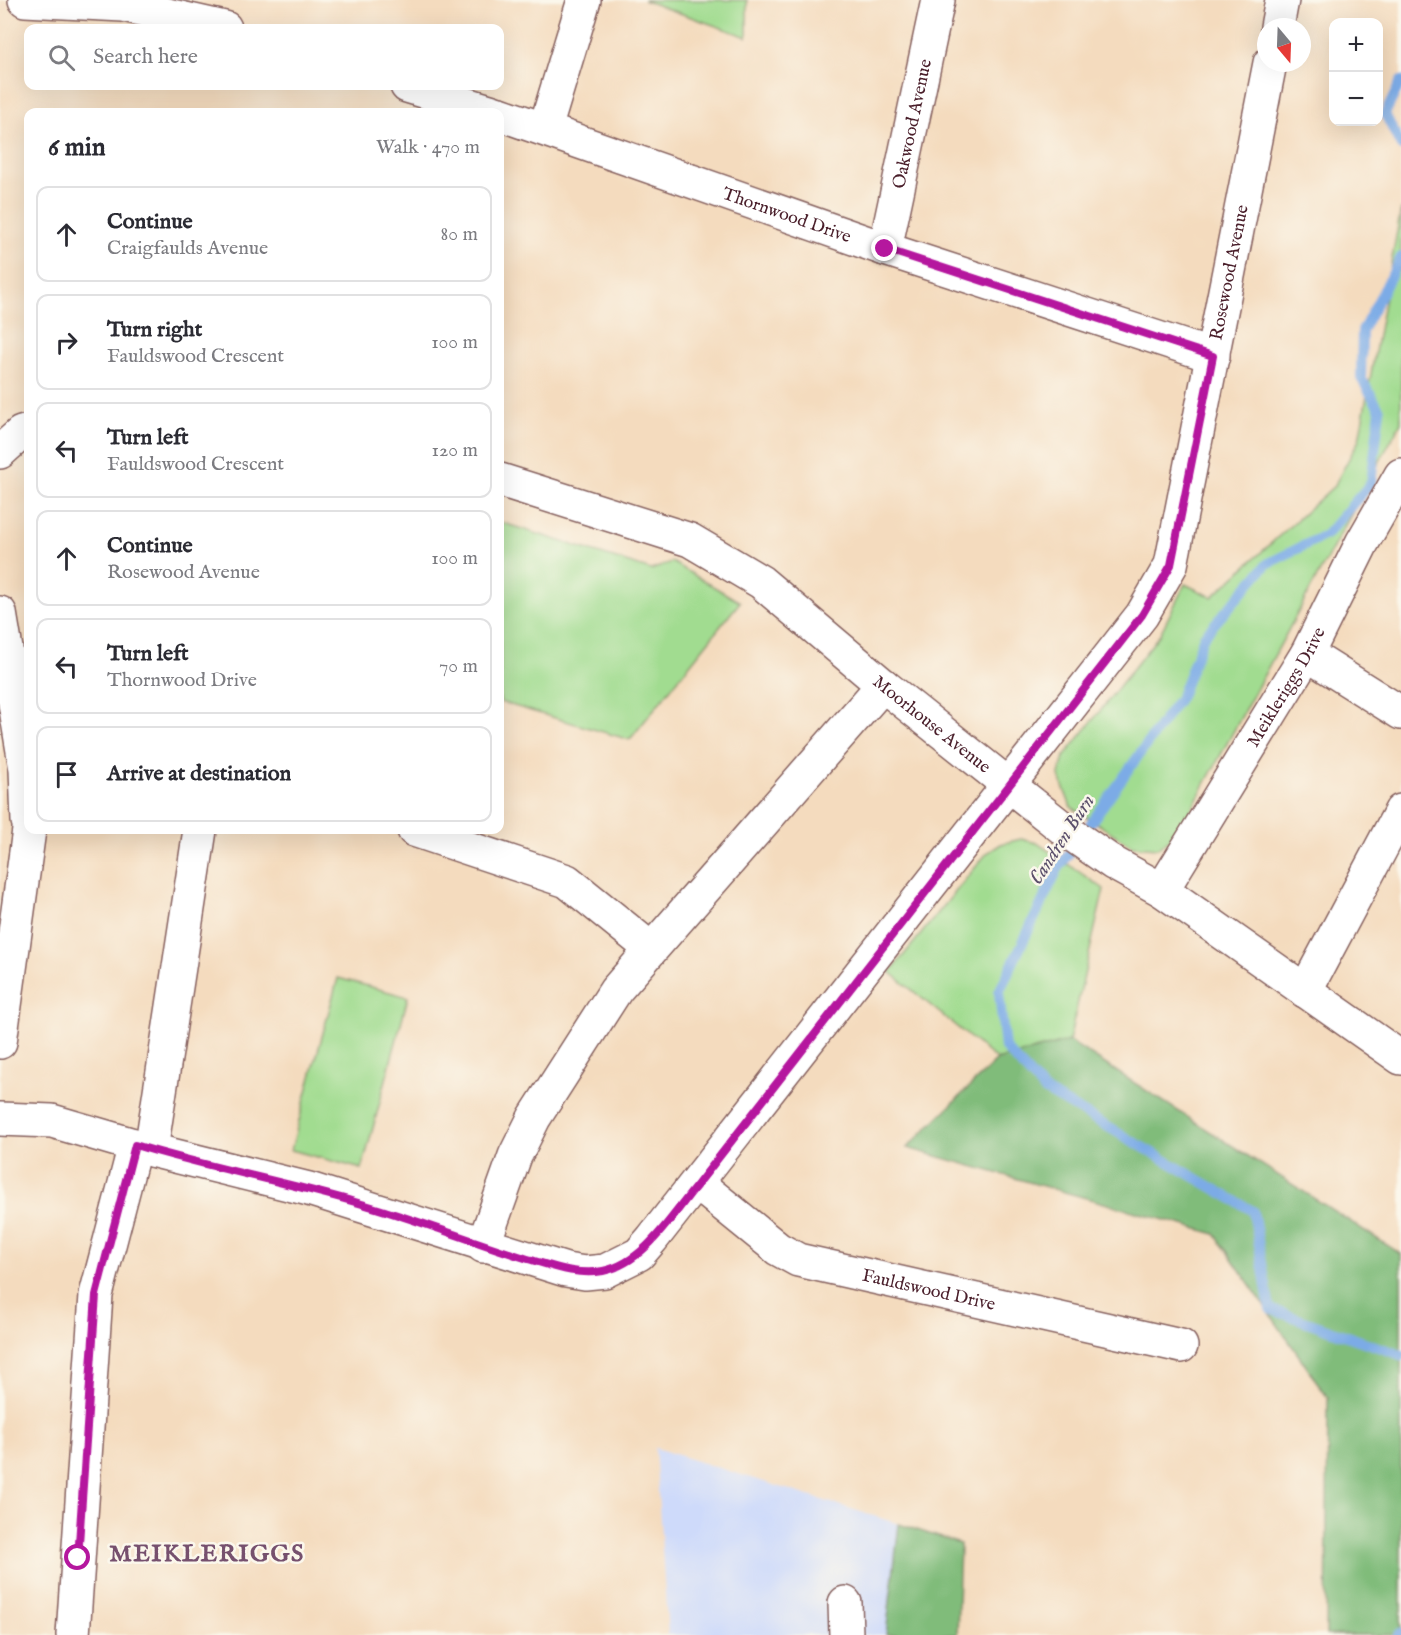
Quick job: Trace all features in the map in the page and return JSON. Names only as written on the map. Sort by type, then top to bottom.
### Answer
[{"type":"street","points":[[25,0],[123,5],[219,18]]},
{"type":"street","points":[[545,129],[584,0]]},
{"type":"street","name":"Oakwood Avenue","points":[[885,249],[938,0]]},
{"type":"street","points":[[1279,18],[1282,0]]},
{"type":"street","name":"Rosewood Avenue","points":[[0,1119],[52,1121],[143,1148],[357,1202],[483,1246],[566,1270],[585,1273],[605,1271],[639,1254],[698,1184],[1142,615],[1171,565],[1268,72]]},
{"type":"street","points":[[420,90],[481,108]]},
{"type":"street","name":"Thornwood Drive","points":[[504,115],[885,249],[1213,356]]},
{"type":"street","points":[[0,452],[24,432]]},
{"type":"street","name":"Meikleriggs Drive","points":[[1162,890],[1307,654],[1362,543],[1401,475]]},
{"type":"street","name":"Moorhouse Avenue","points":[[504,481],[690,540],[761,582],[883,685],[1064,829],[1113,863],[1162,890],[1401,1058]]},
{"type":"street","points":[[0,613],[24,757]]},
{"type":"street","points":[[1307,654],[1401,713]]},
{"type":"street","points":[[483,1246],[515,1156],[534,1118],[616,990],[883,685]]},
{"type":"street","points":[[1305,991],[1401,811]]},
{"type":"street","points":[[0,1042],[28,834]]},
{"type":"street","points":[[73,1635],[96,1295],[143,1148],[199,834]]},
{"type":"street","points":[[426,834],[567,881],[651,949]]},
{"type":"street","name":"Fauldswood Drive","points":[[698,1184],[778,1249],[798,1260],[1181,1346]]},
{"type":"shaded area","points":[[655,1448],[899,1524],[886,1635],[668,1635]]},
{"type":"green space","points":[[643,0],[747,0],[747,37]]},
{"type":"green space","points":[[1401,209],[1401,422],[1179,832],[1158,848],[1132,846],[1071,807],[1059,776],[1064,757],[1160,634],[1185,584],[1212,597],[1334,486],[1359,440]]},
{"type":"green space","points":[[504,523],[651,570],[672,562],[740,602],[631,738],[627,739],[504,703]]},
{"type":"green space","points":[[1021,839],[1037,843],[1104,889],[1069,1041],[997,1060],[890,972],[987,853],[1001,844]]},
{"type":"green space","points":[[338,978],[408,997],[362,1169],[291,1150]]},
{"type":"green space","points":[[1069,1041],[1401,1254],[1401,1635],[1326,1635],[1328,1398],[1215,1234],[907,1148],[997,1060]]},
{"type":"green space","points":[[899,1524],[960,1544],[957,1635],[886,1635]]},
{"type":"waterway","name":"Candren Burn","points":[[1401,81],[1385,114],[1401,146]]},
{"type":"waterway","name":"Candren Burn","points":[[1401,257],[1362,331],[1361,378],[1380,410],[1371,483],[1327,534],[1267,564],[1204,636],[1181,696],[1058,869],[999,992],[1005,1048],[1044,1090],[1253,1211],[1270,1309],[1401,1355]]},
{"type":"district","name":"MEIKLERIGGS","points":[[207,1553]]},
{"type":"route","points":[[78,1558],[96,1295],[135,1145],[357,1202],[483,1246],[566,1270],[585,1273],[605,1271],[623,1264],[639,1254],[698,1184],[1142,615],[1171,565],[1183,515],[1213,356],[885,249]]}]
